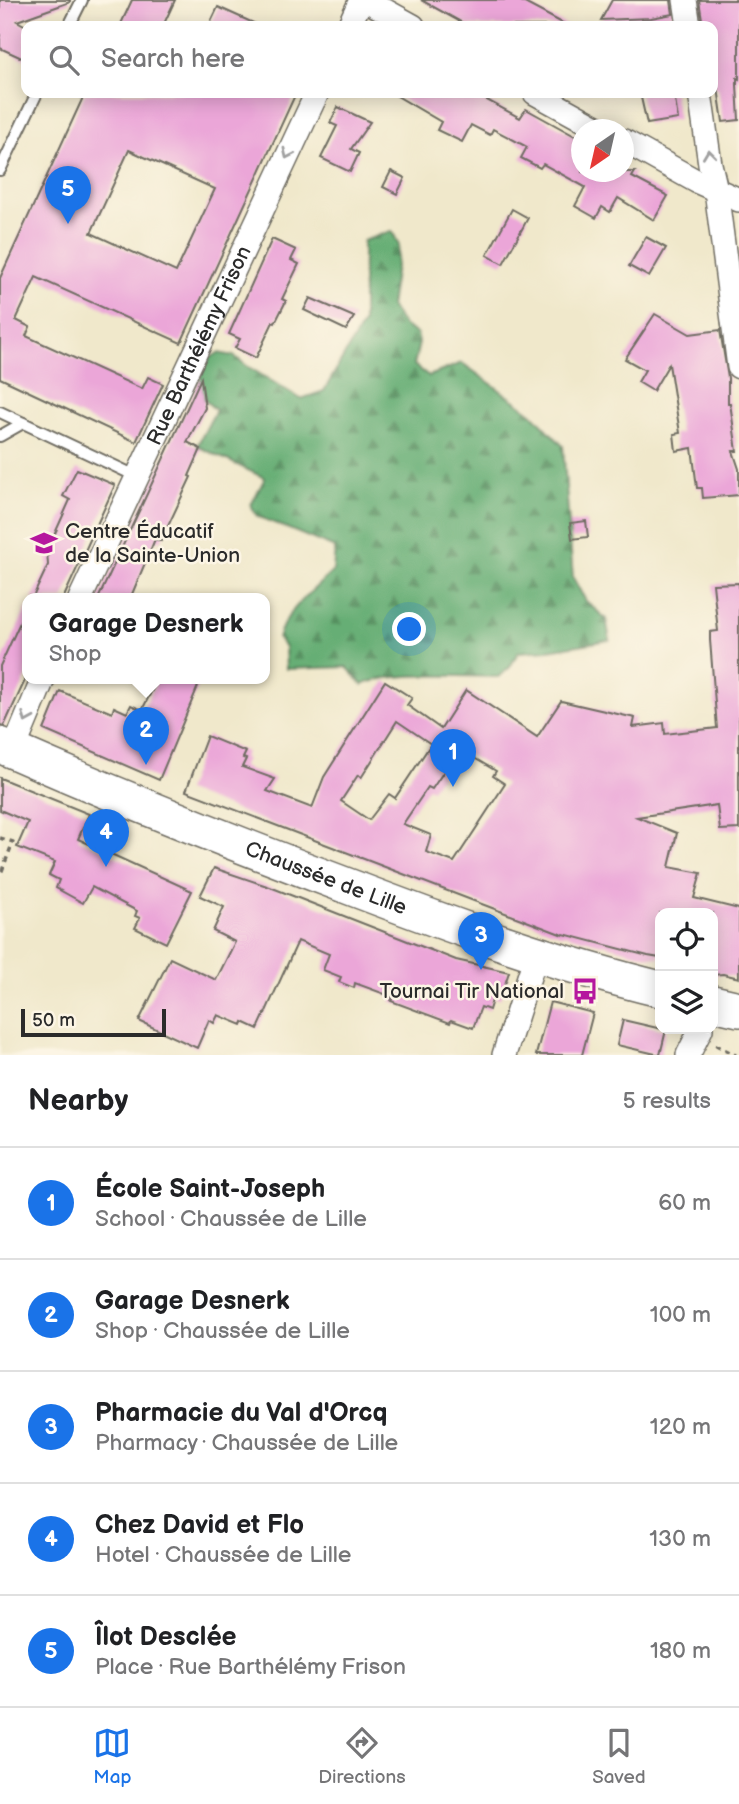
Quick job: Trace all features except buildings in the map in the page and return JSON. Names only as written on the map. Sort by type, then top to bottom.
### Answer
[{"type":"main road","name":"Chaussée de Lille","points":[[6,748],[283,862],[536,955],[655,988]]},
{"type":"main road","points":[[718,1004],[739,1009]]},
{"type":"street","points":[[352,21],[364,0],[404,21]]},
{"type":"street","points":[[685,0],[688,21]]},
{"type":"street","name":"Rue Barthélémy Frison","points":[[83,593],[315,98]]},
{"type":"street","points":[[544,98],[582,119]]},
{"type":"street","points":[[701,98],[716,190],[739,367]]},
{"type":"street","points":[[634,146],[739,200]]},
{"type":"street","points":[[6,748],[40,684]]},
{"type":"street","points":[[504,1055],[536,955]]},
{"type":"street","points":[[688,1055],[698,1034]]},
{"type":"lane","points":[[72,21],[82,0]]},
{"type":"lane","points":[[0,170],[35,98]]},
{"type":"lane","points":[[0,412],[138,477]]},
{"type":"lane","points":[[0,436],[23,423]]},
{"type":"path","points":[[0,838],[13,842],[0,876]]},
{"type":"green space","points":[[392,231],[399,245],[390,306],[404,326],[417,334],[419,343],[414,365],[429,376],[462,363],[532,413],[563,446],[573,578],[586,601],[606,619],[610,640],[518,652],[510,667],[498,677],[392,677],[363,685],[347,667],[286,669],[285,647],[278,639],[281,629],[293,610],[333,571],[335,548],[257,516],[251,505],[265,478],[197,446],[216,410],[201,397],[197,388],[207,360],[218,353],[234,356],[301,399],[324,391],[363,323],[363,241]]},
{"type":"place","name":"Îlot Desclée","points":[[68,224]]},
{"type":"place","name":"Centre Éducatif de la Sainte-Union","points":[[44,543]]},
{"type":"place","name":"Garage Desnerk","points":[[146,765]]},
{"type":"place","name":"École Saint-Joseph","points":[[453,787]]},
{"type":"place","name":"Chez David et Flo","points":[[106,867]]},
{"type":"place","name":"Pharmacie du Val d'Orcq","points":[[481,970]]},
{"type":"place","name":"Tournai Tir National","points":[[585,991]]}]
